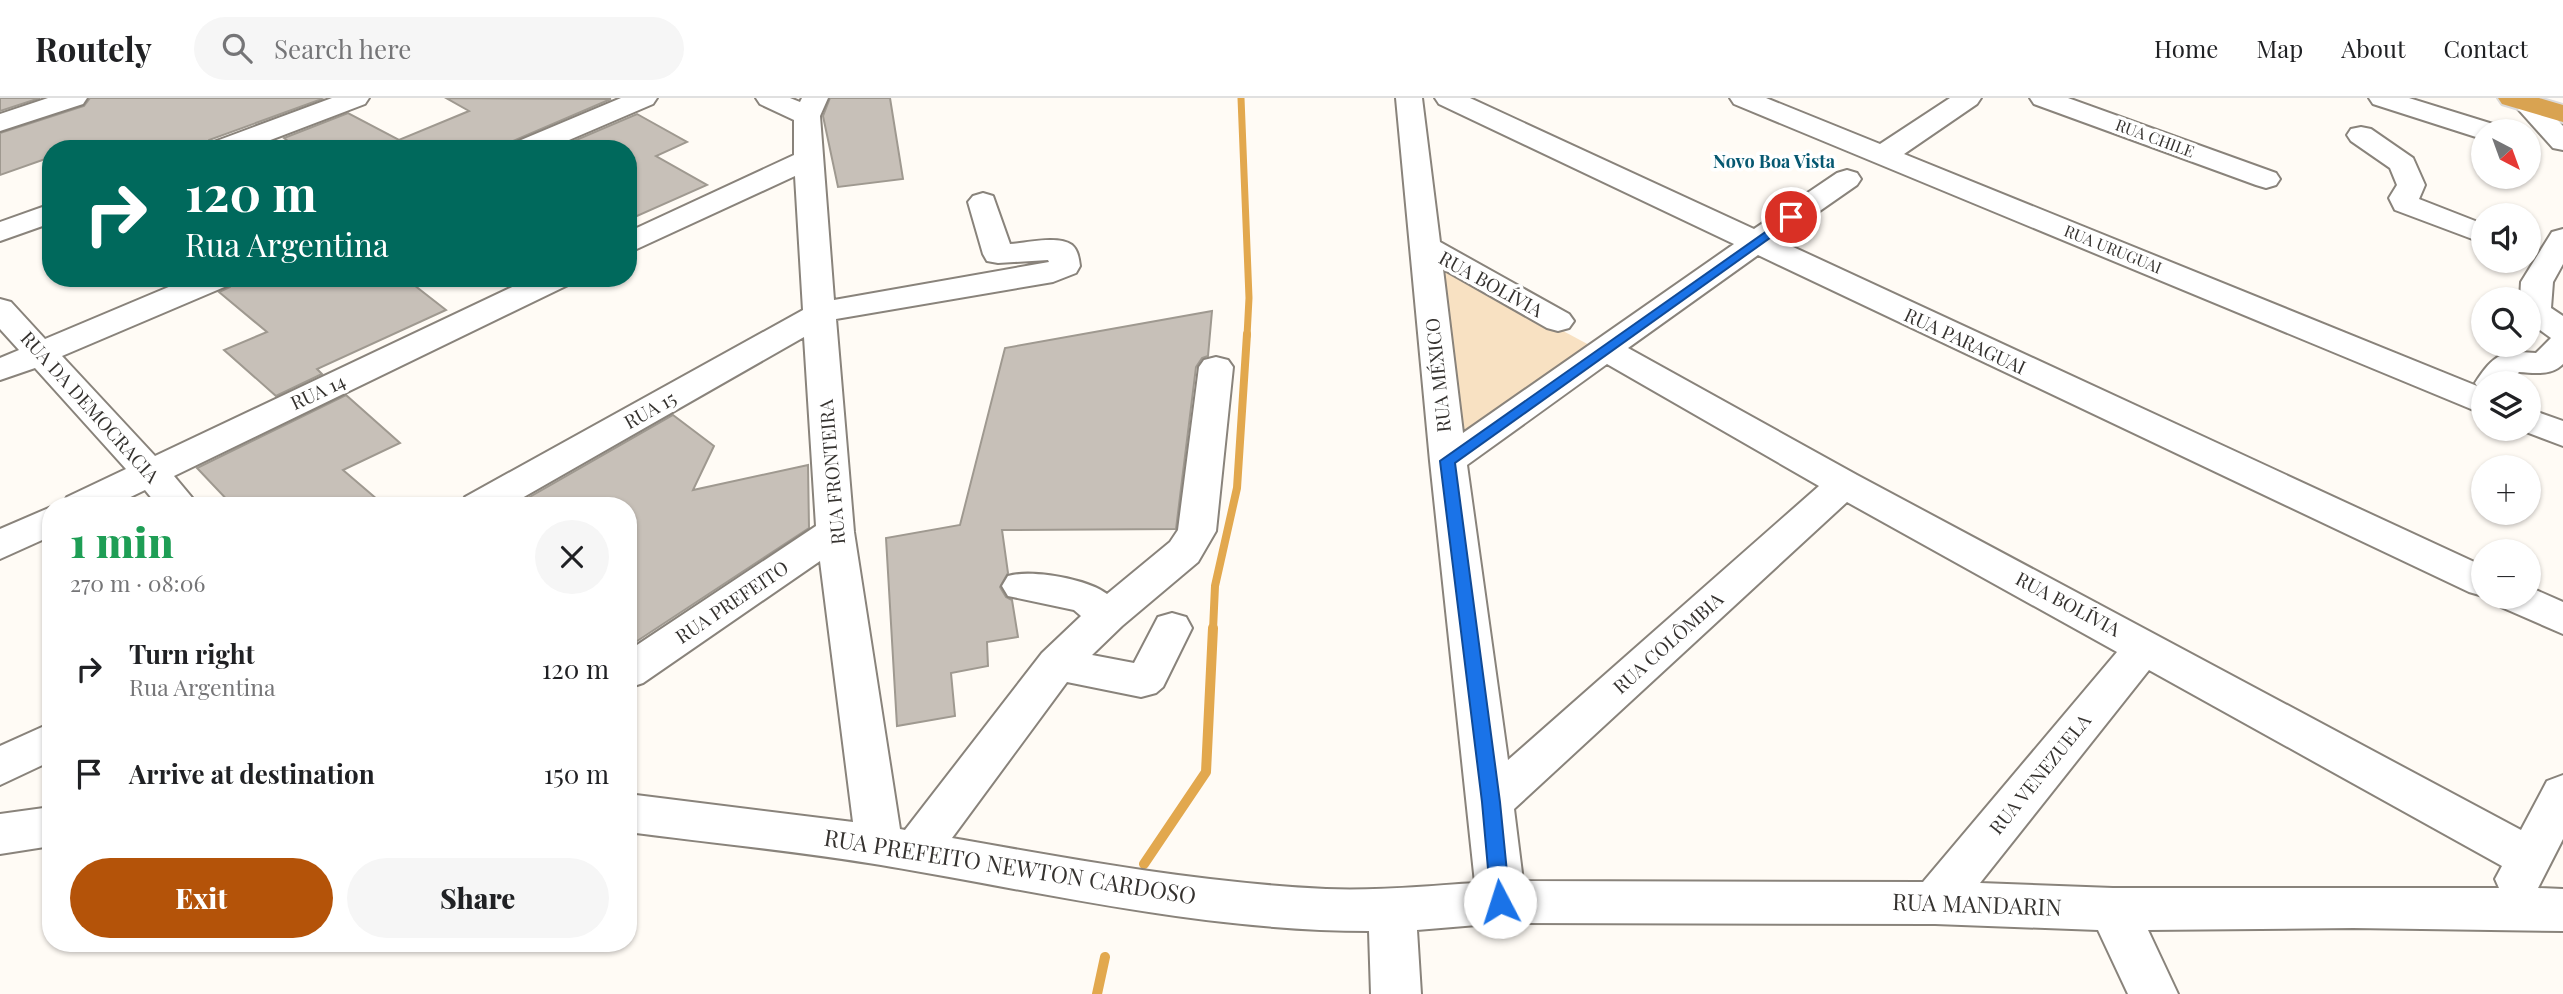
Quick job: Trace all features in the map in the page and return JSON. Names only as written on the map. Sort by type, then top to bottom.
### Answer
[{"type":"highway","points":[[2519,101],[2563,114]]},
{"type":"street","points":[[0,123],[74,98]]},
{"type":"street","points":[[245,140],[356,98]]},
{"type":"street","points":[[545,140],[643,98]]},
{"type":"street","points":[[769,98],[811,107]]},
{"type":"street","name":"RUA MÉXICO","points":[[1409,98],[1423,246],[1491,802],[1500,902]]},
{"type":"street","name":"RUA PARAGUAI","points":[[1448,98],[1753,243],[2471,576]]},
{"type":"street","name":"RUA URUGUAI","points":[[1743,98],[2471,390]]},
{"type":"street","points":[[1883,155],[1968,98]]},
{"type":"street","name":"RUA CHILE","points":[[2043,98],[2266,179]]},
{"type":"street","points":[[2382,98],[2471,126]]},
{"type":"street","points":[[2519,101],[2563,142]]},
{"type":"street","name":"RUA FRONTEIRA","points":[[811,107],[808,159],[835,531],[897,848]]},
{"type":"street","points":[[2361,135],[2403,164],[2411,185],[2404,204],[2471,229]]},
{"type":"street","points":[[2541,149],[2563,156]]},
{"type":"street","points":[[637,240],[808,159]]},
{"type":"street","points":[[1448,461],[1847,179]]},
{"type":"street","points":[[820,312],[1063,270],[1063,259],[1058,250],[999,254],[983,202]]},
{"type":"street","points":[[0,232],[42,216]]},
{"type":"street","name":"RUA BOLÍVIA","points":[[1423,246],[1558,321]]},
{"type":"street","points":[[2551,251],[2537,282],[2535,311],[2563,332]]},
{"type":"street","points":[[0,370],[197,287]]},
{"type":"street","name":"RUA 14","points":[[98,497],[538,287]]},
{"type":"street","name":"RUA DA DEMOCRACIA","points":[[0,309],[172,497]]},
{"type":"street","name":"RUA 15","points":[[494,497],[808,322],[820,312]]},
{"type":"street","points":[[2500,371],[2510,361],[2544,363],[2563,345]]},
{"type":"street","name":"RUA BOLÍVIA","points":[[1607,350],[1844,484],[2530,858]]},
{"type":"street","points":[[897,848],[1057,664],[1108,615],[1184,552],[1196,531],[1216,367]]},
{"type":"street","points":[[2541,425],[2563,434]]},
{"type":"street","name":"RUA COLÔMBIA","points":[[1491,802],[1844,484]]},
{"type":"street","points":[[0,544],[42,524]]},
{"type":"street","name":"RUA PREFEITO","points":[[637,666],[835,531]]},
{"type":"street","points":[[1022,586],[1085,598],[1108,615]]},
{"type":"street","points":[[2541,609],[2563,619]]},
{"type":"street","points":[[1057,664],[1141,681],[1148,676],[1172,628]]},
{"type":"street","name":"RUA VENEZUELA","points":[[1935,902],[2145,646]]},
{"type":"street","points":[[0,767],[42,745]]},
{"type":"street","points":[[2502,908],[2563,794]]},
{"type":"street","name":"RUA PREFEITO NEWTON CARDOSO","points":[[637,814],[897,848],[1135,891],[1326,910],[1392,910]]},
{"type":"street","points":[[0,834],[42,827]]},
{"type":"street","name":"RUA MANDARIN","points":[[1392,910],[1500,902],[1935,902],[2113,909],[2563,910]]},
{"type":"street","points":[[2113,909],[2153,994]]},
{"type":"street","points":[[1392,910],[1396,994]]},
{"type":"shaded area","points":[[1438,264],[1593,347],[1455,440]]},
{"type":"building","points":[[0,98],[40,98],[0,111]]},
{"type":"building","points":[[90,98],[322,99],[209,140],[42,140],[42,160],[0,175],[0,133],[84,106]]},
{"type":"building","points":[[446,98],[611,99],[515,140],[399,140],[469,111]]},
{"type":"building","points":[[830,98],[890,98],[903,179],[838,187],[823,116]]},
{"type":"building","points":[[348,113],[399,140],[284,138]]},
{"type":"building","points":[[637,114],[687,142],[656,156],[707,185],[637,216],[637,140],[576,140]]},
{"type":"building","points":[[230,287],[417,287],[446,310],[317,369],[322,374],[276,396],[224,350],[267,332],[219,292]]},
{"type":"building","points":[[1212,311],[1208,356],[1202,358],[1196,367],[1176,529],[1002,530],[1008,573],[1000,587],[1006,597],[1012,600],[1018,637],[987,642],[988,666],[951,673],[955,716],[897,726],[886,538],[960,525],[1005,348]]},
{"type":"building","points":[[346,395],[400,443],[343,470],[374,497],[224,497],[197,468]]},
{"type":"building","points":[[673,415],[714,446],[693,490],[808,465],[809,528],[637,641],[637,497],[530,497]]},
{"type":"waterway","points":[[1241,98],[1249,298],[1247,336]]},
{"type":"waterway","points":[[1213,630],[1215,586],[1237,488],[1247,334]]},
{"type":"waterway","points":[[1144,864],[1206,772],[1213,628]]},
{"type":"waterway","points":[[1097,994],[1105,957]]},
{"type":"district","name":"Novo Boa Vista","points":[[1774,162]]},
{"type":"route","points":[[1500,902],[1491,802],[1448,461],[1791,217]]}]
